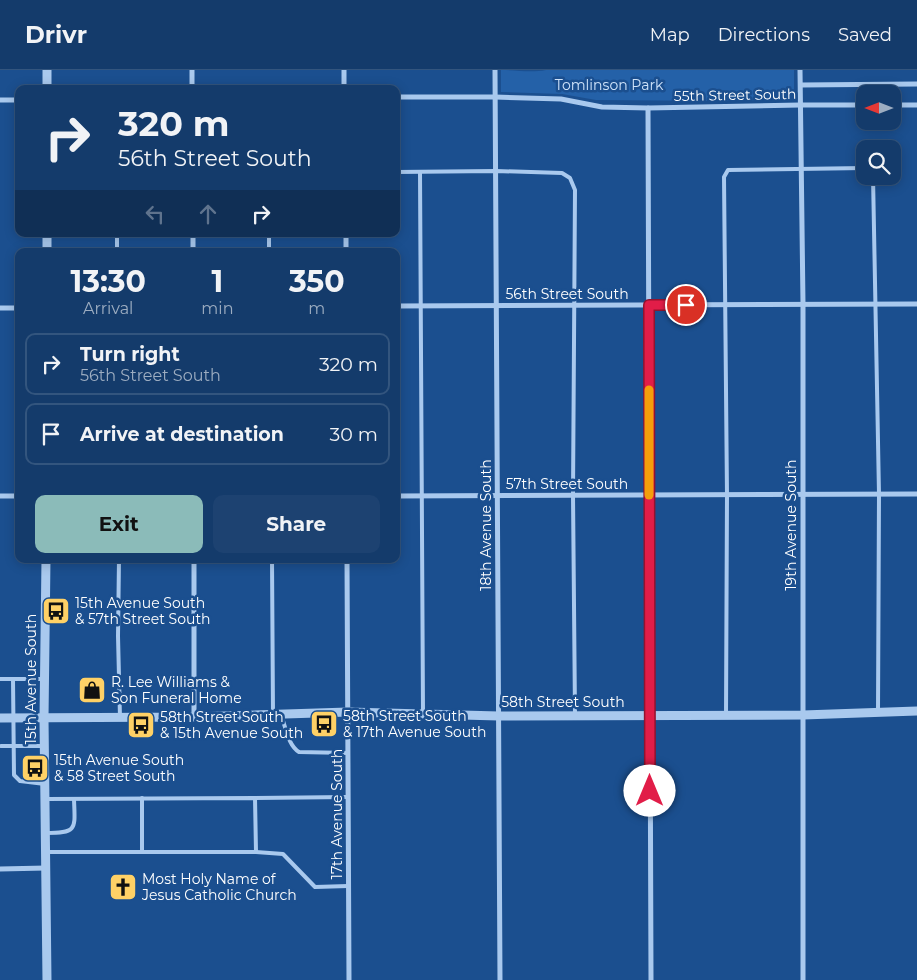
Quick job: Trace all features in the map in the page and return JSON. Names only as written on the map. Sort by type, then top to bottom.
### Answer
[{"type":"street","points":[[47,70],[47,85]]},
{"type":"street","points":[[192,70],[192,85]]},
{"type":"street","points":[[344,70],[344,85]]},
{"type":"street","name":"18th Avenue South","points":[[495,70],[500,980]]},
{"type":"street","name":"19th Avenue South","points":[[800,70],[803,980]]},
{"type":"street","name":"55th Street South","points":[[800,85],[917,84]]},
{"type":"street","name":"55th Street South","points":[[400,97],[561,99],[602,106],[648,108],[856,105]]},
{"type":"street","points":[[0,100],[15,100]]},
{"type":"street","points":[[901,105],[917,105]]},
{"type":"street","points":[[648,108],[651,980]]},
{"type":"street","name":"56th Street South","points":[[400,306],[917,304]]},
{"type":"street","points":[[0,308],[15,308]]},
{"type":"street","name":"57th Street South","points":[[400,496],[917,494]]},
{"type":"street","points":[[0,496],[15,496]]},
{"type":"street","name":"15th Avenue South","points":[[46,563],[44,718],[47,980]]},
{"type":"street","points":[[194,563],[194,717]]},
{"type":"street","name":"17th Avenue South","points":[[347,563],[349,980]]},
{"type":"street","name":"58th Street South","points":[[0,718],[194,717],[348,712],[575,716],[803,715],[917,711]]},
{"type":"street","points":[[0,869],[46,868]]},
{"type":"lane","points":[[726,715],[727,495],[724,177],[728,170],[856,168]]},
{"type":"lane","points":[[400,172],[496,171],[562,173],[570,178],[575,190],[573,495],[575,716]]},
{"type":"lane","points":[[420,172],[423,714]]},
{"type":"lane","points":[[873,185],[879,494],[878,712]]},
{"type":"lane","points":[[119,563],[120,718]]},
{"type":"lane","points":[[272,563],[277,714],[291,743],[300,752],[348,753]]},
{"type":"lane","points":[[0,679],[45,679]]},
{"type":"lane","points":[[13,679],[14,775],[20,781],[45,784]]},
{"type":"lane","points":[[1,746],[45,746]]},
{"type":"lane","points":[[45,799],[348,797]]},
{"type":"lane","points":[[142,798],[142,852]]},
{"type":"lane","points":[[255,798],[256,852]]},
{"type":"lane","points":[[46,833],[70,832],[75,819],[74,799]]},
{"type":"lane","points":[[46,852],[256,852],[283,854],[315,887],[348,886]]},
{"type":"green space","name":"Tomlinson Park","points":[[501,70],[794,70],[794,99],[726,101],[596,100],[562,94],[501,92]]},
{"type":"slow traffic","points":[[649,390],[649,495]]},
{"type":"place","name":"15th Avenue South & 57th Street South","points":[[56,611]]},
{"type":"place","name":"R. Lee Williams & Son Funeral Home","points":[[92,690]]},
{"type":"place","name":"58th Street South & 17th Avenue South","points":[[324,724]]},
{"type":"place","name":"58th Street South & 15th Avenue South","points":[[141,725]]},
{"type":"place","name":"15th Avenue South & 58 Street South","points":[[35,768]]},
{"type":"place","name":"Most Holy Name of Jesus Catholic Church","points":[[123,887]]},
{"type":"route","points":[[650,791],[649,305],[686,305]]}]
